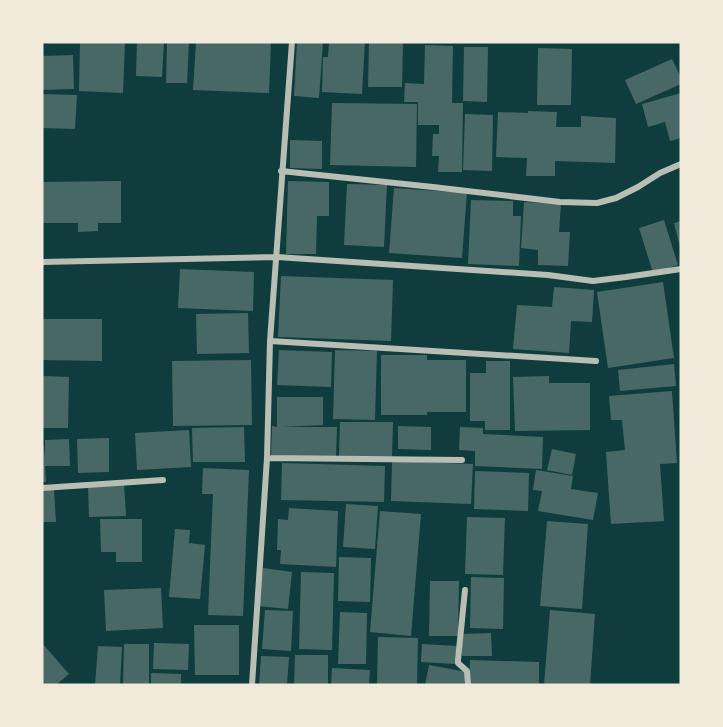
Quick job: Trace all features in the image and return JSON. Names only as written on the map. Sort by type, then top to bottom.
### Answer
[{"type":"street","points":[[252,685],[267,458],[270,341],[292,42]]},
{"type":"street","points":[[282,171],[560,202],[597,203],[616,198],[681,164]]},
{"type":"street","points":[[42,262],[277,257],[536,274],[592,280],[681,269]]},
{"type":"street","points":[[270,341],[596,361]]},
{"type":"street","points":[[267,458],[462,460]]},
{"type":"street","points":[[42,488],[163,480]]},
{"type":"street","points":[[465,590],[458,663],[467,671],[468,685]]},
{"type":"building","points":[[80,42],[125,42],[123,93],[79,91]]},
{"type":"building","points":[[137,42],[164,42],[162,77],[136,76]]},
{"type":"building","points":[[167,42],[189,42],[187,83],[166,83]]},
{"type":"building","points":[[196,42],[271,42],[269,93],[193,90]]},
{"type":"building","points":[[297,42],[323,42],[319,98],[294,96]]},
{"type":"building","points":[[329,42],[365,42],[362,94],[322,92],[323,57],[328,57]]},
{"type":"building","points":[[369,42],[403,42],[402,87],[368,87]]},
{"type":"building","points":[[425,45],[453,46],[452,103],[463,103],[462,172],[438,172],[439,156],[432,156],[433,134],[439,134],[439,125],[418,125],[418,102],[404,102],[405,83],[424,84]]},
{"type":"building","points":[[464,47],[488,47],[487,102],[463,101]]},
{"type":"building","points":[[538,48],[572,49],[571,105],[537,105]]},
{"type":"building","points":[[73,55],[74,89],[42,90],[42,56]]},
{"type":"building","points":[[672,59],[681,78],[681,84],[636,104],[625,80]]},
{"type":"building","points":[[681,93],[681,138],[670,141],[665,122],[648,127],[642,104]]},
{"type":"building","points":[[42,94],[77,95],[75,129],[42,128]]},
{"type":"building","points":[[332,103],[417,104],[416,167],[330,165]]},
{"type":"building","points":[[528,111],[557,112],[556,127],[581,127],[581,116],[616,118],[615,163],[555,161],[555,176],[526,176],[527,158],[496,157],[498,112],[528,113]]},
{"type":"building","points":[[465,114],[493,115],[492,171],[463,170]]},
{"type":"building","points":[[290,140],[322,141],[322,169],[290,168]]},
{"type":"building","points":[[121,181],[121,223],[98,223],[98,231],[78,232],[78,223],[42,223],[42,182]]},
{"type":"building","points":[[288,181],[329,182],[329,216],[317,216],[316,254],[286,254]]},
{"type":"building","points":[[347,184],[387,185],[384,247],[344,245]]},
{"type":"building","points":[[394,188],[467,193],[462,258],[389,253]]},
{"type":"building","points":[[471,200],[513,201],[513,216],[521,216],[519,266],[468,264]]},
{"type":"building","points":[[524,202],[561,204],[559,232],[570,232],[568,266],[538,265],[538,250],[521,248]]},
{"type":"building","points":[[664,220],[678,265],[653,273],[639,228]]},
{"type":"building","points":[[681,221],[681,247],[680,247],[674,223]]},
{"type":"building","points":[[180,269],[254,272],[253,311],[178,308]]},
{"type":"building","points":[[281,276],[393,280],[391,341],[278,337]]},
{"type":"building","points":[[663,282],[674,358],[608,368],[597,292]]},
{"type":"building","points":[[554,287],[594,290],[592,322],[571,321],[569,353],[513,349],[517,305],[552,307]]},
{"type":"building","points":[[248,313],[249,353],[197,354],[196,314]]},
{"type":"building","points":[[42,319],[102,319],[102,361],[42,360]]},
{"type":"building","points":[[279,350],[332,352],[331,387],[277,385]]},
{"type":"building","points":[[335,350],[377,351],[375,420],[333,419]]},
{"type":"building","points":[[381,355],[427,355],[427,360],[466,360],[466,412],[381,415]]},
{"type":"building","points":[[251,360],[252,425],[173,426],[172,361]]},
{"type":"building","points":[[486,361],[510,361],[510,430],[485,430],[485,421],[470,421],[470,373],[486,373]]},
{"type":"building","points":[[674,364],[676,386],[620,391],[618,370]]},
{"type":"building","points":[[42,376],[69,377],[68,428],[42,428]]},
{"type":"building","points":[[549,376],[549,383],[590,383],[590,430],[515,431],[513,377]]},
{"type":"building","points":[[672,391],[677,463],[660,464],[664,521],[611,524],[606,452],[625,450],[622,420],[611,420],[609,396]]},
{"type":"building","points":[[277,397],[323,397],[323,425],[282,427],[337,427],[336,457],[271,456],[272,426],[277,427]]},
{"type":"building","points":[[340,422],[393,422],[392,457],[339,456]]},
{"type":"building","points":[[398,426],[431,427],[431,450],[398,449]]},
{"type":"building","points":[[244,427],[245,462],[193,462],[192,428]]},
{"type":"building","points":[[460,427],[483,428],[483,434],[543,437],[542,469],[475,466],[475,451],[459,450]]},
{"type":"building","points":[[189,430],[191,467],[137,470],[135,433]]},
{"type":"building","points":[[109,438],[109,472],[78,473],[77,439]]},
{"type":"building","points":[[69,439],[70,466],[45,466],[46,482],[42,482],[42,446],[44,446],[45,458],[45,440]]},
{"type":"building","points":[[552,449],[576,454],[572,475],[547,470]]},
{"type":"building","points":[[392,461],[473,464],[471,504],[391,501]]},
{"type":"building","points":[[282,463],[385,466],[384,502],[281,500]]},
{"type":"building","points":[[203,468],[249,470],[243,616],[208,615],[213,494],[202,494]]},
{"type":"building","points":[[536,470],[573,476],[571,489],[598,493],[593,520],[538,511],[542,491],[533,490]]},
{"type":"building","points":[[475,471],[529,473],[528,511],[474,509]]},
{"type":"building","points":[[124,484],[126,516],[89,517],[88,486]]},
{"type":"building","points":[[42,490],[54,490],[56,522],[42,522]]},
{"type":"building","points":[[346,504],[378,506],[375,549],[343,547]]},
{"type":"building","points":[[289,508],[338,511],[336,567],[280,564],[281,550],[277,550],[278,519],[288,520]]},
{"type":"building","points":[[380,511],[421,514],[411,636],[370,632]]},
{"type":"building","points":[[467,517],[505,518],[503,575],[465,574]]},
{"type":"building","points":[[100,519],[142,519],[142,562],[116,562],[116,552],[101,552]]},
{"type":"building","points":[[547,521],[588,524],[582,609],[540,606]]},
{"type":"building","points":[[175,529],[190,530],[189,543],[205,545],[200,599],[169,597]]},
{"type":"building","points":[[339,557],[371,558],[370,602],[338,601]]},
{"type":"building","points":[[263,568],[292,572],[288,609],[258,606]]},
{"type":"building","points":[[301,572],[334,573],[332,650],[299,649]]},
{"type":"building","points":[[471,577],[504,578],[503,629],[470,628]]},
{"type":"building","points":[[430,581],[459,581],[458,636],[429,636]]},
{"type":"building","points":[[161,588],[163,628],[106,631],[104,590]]},
{"type":"building","points":[[265,610],[293,611],[291,651],[262,649]]},
{"type":"building","points":[[550,610],[595,614],[590,685],[544,685]]},
{"type":"building","points":[[340,612],[367,613],[366,664],[338,664]]},
{"type":"building","points":[[194,625],[239,625],[239,675],[195,675]]},
{"type":"building","points":[[491,633],[492,656],[462,656],[461,634]]},
{"type":"building","points":[[378,637],[418,638],[417,685],[377,685]]},
{"type":"building","points":[[42,643],[69,674],[56,685],[42,685]]},
{"type":"building","points":[[154,643],[189,644],[188,670],[153,669]]},
{"type":"building","points":[[124,644],[149,644],[149,685],[123,685]]},
{"type":"building","points":[[422,644],[457,646],[455,664],[421,662]]},
{"type":"building","points":[[98,646],[122,647],[120,685],[95,685]]},
{"type":"building","points":[[295,655],[328,655],[328,685],[294,685]]},
{"type":"building","points":[[261,656],[289,657],[287,685],[259,685]]},
{"type":"building","points":[[470,660],[539,662],[539,685],[469,685]]},
{"type":"building","points":[[429,665],[467,672],[464,685],[425,685]]},
{"type":"building","points":[[332,668],[370,670],[369,685],[331,685]]},
{"type":"building","points":[[151,673],[181,674],[181,685],[151,685]]}]
